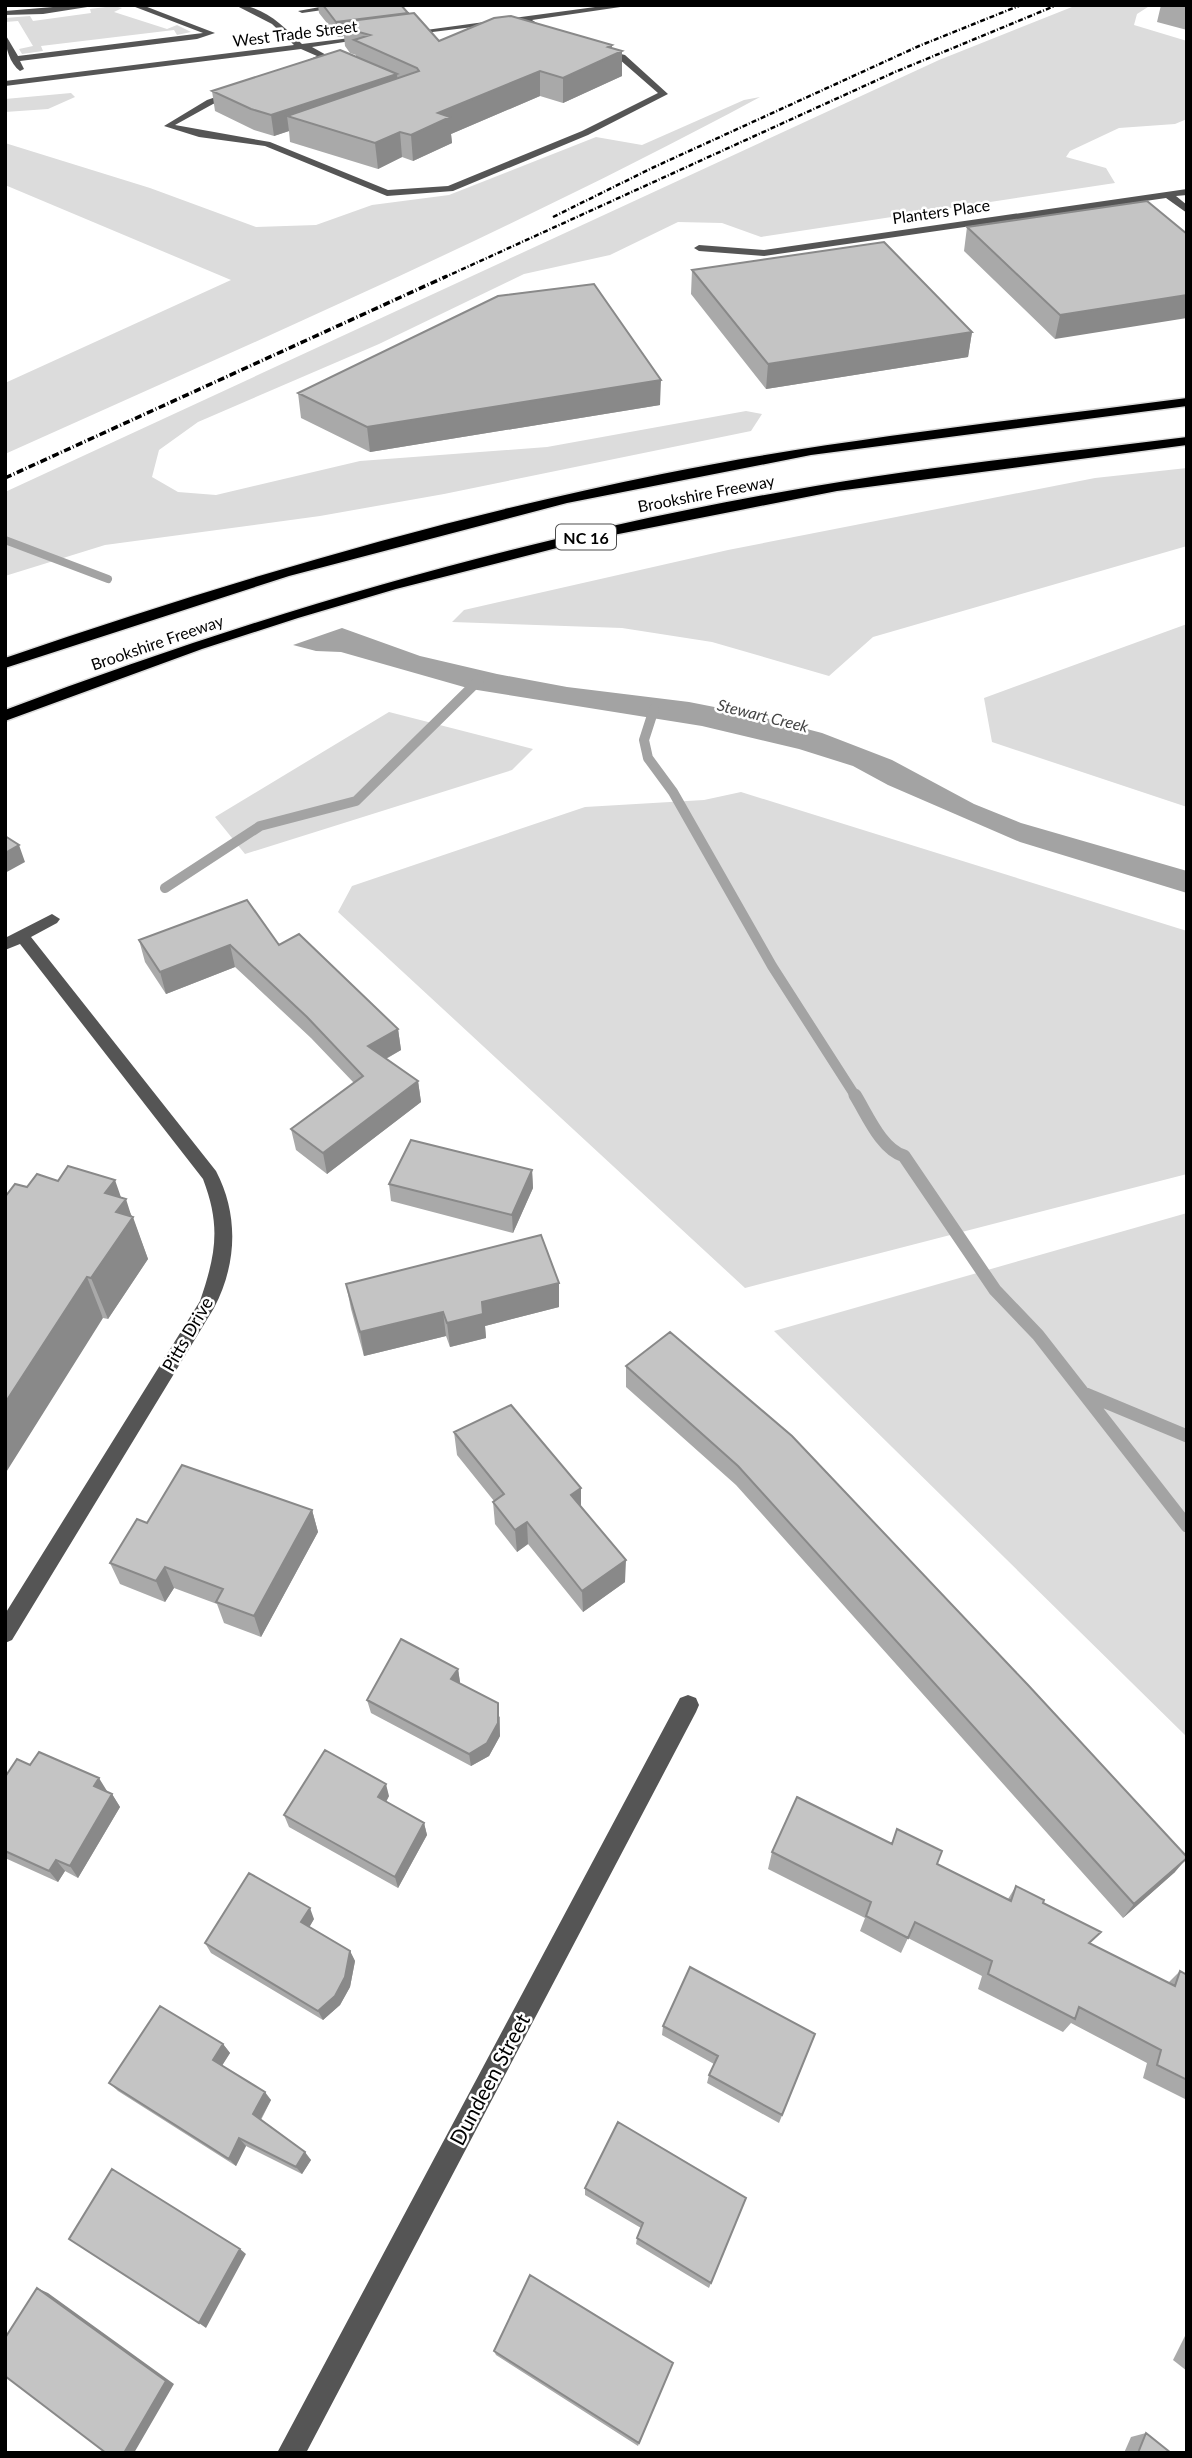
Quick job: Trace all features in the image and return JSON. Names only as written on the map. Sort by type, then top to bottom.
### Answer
[{"type":"highway","name":"Brookshire Freeway","points":[[5,663],[205,595],[384,542],[636,483],[882,440],[1187,402]]},
{"type":"highway","name":"Brookshire Freeway","points":[[5,716],[152,662],[285,618],[414,580],[541,547],[787,495],[908,476],[1187,440]]},
{"type":"street","points":[[5,13],[43,12],[96,5]]},
{"type":"street","points":[[15,59],[197,37],[211,33],[134,5]]},
{"type":"street","points":[[239,5],[275,22],[301,46],[328,57],[296,69]]},
{"type":"street","points":[[302,11],[353,5]]},
{"type":"street","points":[[399,34],[630,5]]},
{"type":"street","points":[[526,19],[542,31],[559,37]]},
{"type":"street","points":[[427,31],[438,39]]},
{"type":"street","points":[[529,33],[542,31]]},
{"type":"street","points":[[5,36],[27,81]]},
{"type":"street","name":"West Trade Street","points":[[5,84],[372,38]]},
{"type":"street","points":[[248,88],[210,102],[168,126],[199,134],[267,144],[387,192],[450,189],[585,134],[664,94],[622,57],[596,48]]},
{"type":"street","points":[[267,144],[280,140]]},
{"type":"street","name":"Planters Place","points":[[699,248],[764,253],[1187,192]]},
{"type":"street","points":[[1168,195],[1187,209]]},
{"type":"street","points":[[13,941],[52,919]]},
{"type":"street","name":"Pitts Drive","points":[[5,1633],[208,1303],[224,1259],[226,1241],[223,1205],[210,1176],[13,941]]},
{"type":"street","name":"Dundeen Street","points":[[291,2453],[688,1705]]},
{"type":"shaded area","points":[[1077,5],[1151,5],[1137,14],[1134,25],[1187,41],[1187,119],[1175,124],[1119,128],[1070,151],[1066,157],[1106,168],[1115,183],[761,237],[722,223],[678,222],[610,255],[524,274],[379,344],[198,422],[159,450],[152,477],[178,492],[216,495],[360,461],[547,447],[746,411],[762,414],[751,431],[444,494],[320,516],[105,545],[5,576],[5,492],[939,60]]},
{"type":"shaded area","points":[[114,6],[122,8],[114,12],[167,29],[177,25],[191,32],[177,35],[174,30],[41,46],[43,51],[22,54],[19,49],[33,46],[18,21],[5,22],[5,18],[30,16],[33,21],[91,13],[90,9]]},
{"type":"shaded area","points":[[71,93],[75,97],[48,109],[5,112],[5,99]]},
{"type":"shaded area","points":[[760,97],[668,146],[480,238],[5,454],[5,383],[231,280],[5,185],[5,143],[150,188],[256,227],[316,225],[372,205],[449,195],[596,137],[642,145],[744,100]]},
{"type":"shaded area","points":[[1187,468],[1187,546],[873,637],[829,676],[712,642],[622,628],[452,622],[464,610],[728,550],[1095,478]]},
{"type":"shaded area","points":[[1187,624],[1187,807],[992,742],[984,698]]},
{"type":"shaded area","points":[[342,628],[420,656],[497,674],[567,687],[689,702],[750,714],[822,733],[892,760],[974,804],[1021,823],[1187,871],[1187,893],[1020,842],[888,785],[853,766],[799,749],[702,726],[471,689],[341,652],[316,651],[293,645]]},
{"type":"shaded area","points":[[389,712],[533,749],[512,770],[245,854],[215,817]]},
{"type":"shaded area","points":[[741,792],[1187,931],[1187,1174],[745,1288],[338,912],[352,886],[585,807],[704,800]]},
{"type":"shaded area","points":[[1187,1213],[1187,1737],[774,1331]]},
{"type":"building","points":[[323,5],[401,5],[408,13],[336,22]]},
{"type":"building","points":[[414,13],[439,41],[494,18],[511,16],[612,45],[608,47],[622,51],[563,78],[540,71],[438,113],[450,117],[411,135],[400,132],[375,143],[287,116],[419,71],[354,40],[370,35],[348,29],[342,22]]},
{"type":"building","points":[[340,50],[397,74],[271,115],[212,91]]},
{"type":"building","points":[[1147,201],[1187,234],[1187,295],[1060,315],[967,227]]},
{"type":"building","points":[[884,242],[972,332],[768,364],[692,270]]},
{"type":"building","points":[[594,284],[661,380],[367,427],[298,393],[498,296]]},
{"type":"building","points":[[5,836],[19,845],[5,853]]},
{"type":"building","points":[[247,900],[279,945],[299,934],[398,1029],[368,1046],[418,1081],[323,1153],[291,1129],[363,1076],[307,1017],[230,945],[160,972],[139,940]]},
{"type":"building","points":[[411,1140],[532,1170],[512,1215],[389,1184]]},
{"type":"building","points":[[68,1166],[115,1180],[105,1193],[126,1199],[116,1212],[133,1217],[91,1278],[87,1277],[5,1403],[5,1197],[15,1184],[27,1187],[37,1174],[58,1181]]},
{"type":"building","points":[[541,1235],[559,1283],[482,1302],[483,1314],[447,1323],[443,1312],[360,1332],[346,1284]]},
{"type":"building","points":[[670,1332],[792,1436],[1028,1685],[1187,1858],[1134,1904],[738,1466],[626,1366]]},
{"type":"building","points":[[511,1405],[581,1488],[571,1495],[626,1560],[582,1591],[527,1522],[515,1530],[493,1502],[504,1494],[454,1432]]},
{"type":"building","points":[[182,1465],[312,1510],[254,1616],[216,1602],[223,1589],[165,1567],[156,1581],[110,1563],[137,1519],[147,1523]]},
{"type":"building","points":[[401,1639],[458,1669],[451,1679],[498,1703],[498,1723],[487,1743],[469,1754],[367,1700]]},
{"type":"building","points":[[325,1750],[386,1784],[378,1797],[424,1823],[395,1877],[284,1815]]},
{"type":"building","points":[[39,1752],[99,1778],[94,1786],[112,1794],[70,1866],[56,1860],[49,1871],[5,1851],[5,1777],[17,1759],[30,1765]]},
{"type":"building","points":[[797,1797],[892,1844],[897,1829],[942,1851],[937,1864],[1011,1901],[1016,1886],[1044,1900],[1043,1903],[1101,1932],[1089,1943],[1175,1986],[1180,1971],[1187,1975],[1187,2080],[1157,2065],[1161,2050],[1079,2007],[1075,2019],[988,1974],[992,1961],[915,1922],[908,1938],[866,1916],[871,1902],[772,1852]]},
{"type":"building","points":[[249,1873],[310,1908],[301,1922],[350,1951],[345,1977],[335,1996],[318,2011],[205,1943]]},
{"type":"building","points":[[690,1967],[815,2034],[782,2115],[709,2075],[718,2056],[663,2026]]},
{"type":"building","points":[[160,2006],[223,2044],[213,2060],[265,2092],[253,2114],[305,2152],[296,2167],[239,2138],[229,2159],[109,2083]]},
{"type":"building","points":[[618,2122],[746,2198],[711,2283],[637,2238],[643,2223],[585,2188]]},
{"type":"building","points":[[112,2169],[240,2249],[199,2323],[69,2239]]},
{"type":"building","points":[[530,2275],[673,2363],[639,2443],[494,2351]]},
{"type":"building","points":[[37,2288],[166,2381],[124,2453],[106,2453],[5,2376],[5,2338]]},
{"type":"building","points":[[1146,2433],[1171,2453],[1138,2453]]},
{"type":"waterway","name":"Stewart Creek","points":[[5,540],[108,579]]},
{"type":"waterway","points":[[165,888],[260,826],[356,801],[480,679]]},
{"type":"waterway","points":[[654,709],[644,740],[648,758],[673,792],[772,966],[856,1097]]},
{"type":"waterway","points":[[855,1095],[882,1139],[904,1156],[995,1290],[1038,1335],[1187,1526]]},
{"type":"waterway","points":[[1086,1394],[1187,1436]]},
{"type":"railway","points":[[553,217],[652,168],[919,46],[1021,5]]},
{"type":"railway","points":[[443,278],[895,72],[1057,5]]},
{"type":"railway","points":[[5,478],[447,276]]}]
